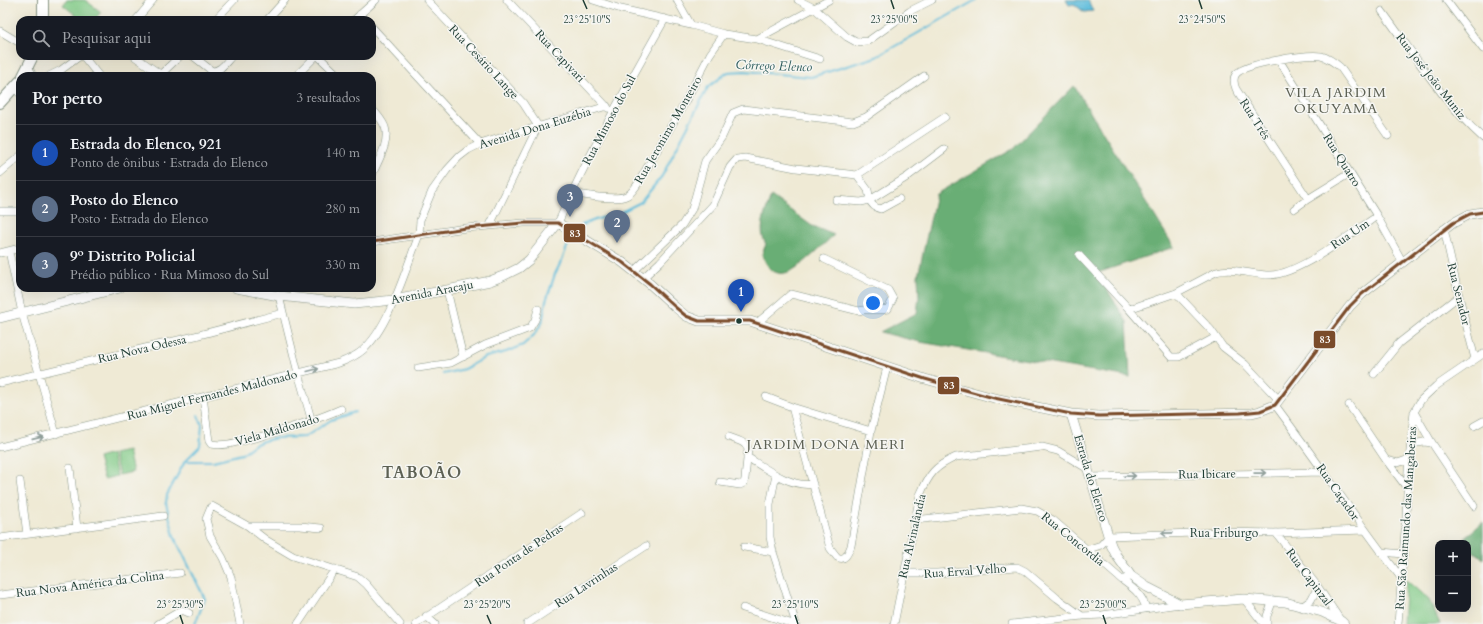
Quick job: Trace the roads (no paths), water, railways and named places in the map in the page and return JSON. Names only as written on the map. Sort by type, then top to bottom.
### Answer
[{"type":"main road","points":[[43,0],[43,16]]},
{"type":"main road","points":[[25,72],[31,60]]},
{"type":"main road","points":[[2,101],[16,89]]},
{"type":"street","points":[[139,16],[153,0]]},
{"type":"street","points":[[219,16],[234,0]]},
{"type":"street","points":[[271,16],[286,0]]},
{"type":"street","points":[[360,14],[376,0]]},
{"type":"street","name":"Rua Cesário Lange","points":[[427,0],[523,103],[538,126]]},
{"type":"street","name":"Rua Capivari","points":[[507,0],[612,112]]},
{"type":"street","points":[[593,0],[621,9],[724,34],[757,38],[820,59]]},
{"type":"street","points":[[677,0],[691,25]]},
{"type":"street","points":[[798,0],[814,8],[847,37],[856,42],[868,41],[910,11],[932,0]]},
{"type":"street","points":[[757,38],[829,0]]},
{"type":"street","points":[[1446,0],[1483,49]]},
{"type":"street","name":"Rua José João Muniz","points":[[1382,11],[1447,99],[1473,129],[1483,138]]},
{"type":"street","name":"Rua Mimoso do Sul","points":[[558,224],[571,193],[612,112],[665,19]]},
{"type":"street","points":[[376,31],[480,144]]},
{"type":"street","points":[[0,32],[16,41]]},
{"type":"street","name":"Rua Jeronimo Monteiro","points":[[571,193],[612,198],[628,196],[637,185],[685,102],[710,54],[724,34]]},
{"type":"street","name":"Rua Três","points":[[1308,199],[1236,89],[1234,78],[1236,74],[1252,66],[1279,60],[1323,56],[1340,67],[1388,136]]},
{"type":"street","points":[[57,72],[76,60]]},
{"type":"street","points":[[85,60],[96,72]]},
{"type":"street","points":[[140,60],[158,72]]},
{"type":"street","points":[[165,72],[176,60]]},
{"type":"street","points":[[199,60],[214,71],[218,70],[228,60]]},
{"type":"street","points":[[300,72],[313,60]]},
{"type":"street","points":[[321,60],[335,72]]},
{"type":"street","name":"Rua Quatro","points":[[1279,60],[1377,216],[1402,261]]},
{"type":"street","points":[[28,66],[31,72]]},
{"type":"street","points":[[634,271],[682,225],[692,209],[705,161],[722,137],[735,111],[743,109],[854,122],[866,117],[924,76]]},
{"type":"street","name":"Avenida Dona Euzébia","points":[[394,300],[419,235],[420,220],[432,190],[459,157],[480,144],[606,106]]},
{"type":"street","points":[[376,113],[381,119],[386,132],[382,151],[376,165]]},
{"type":"street","points":[[643,278],[713,206],[730,167],[737,159],[745,158],[796,168],[857,175],[945,117]]},
{"type":"street","points":[[490,225],[538,126]]},
{"type":"street","points":[[836,200],[861,202],[870,200],[907,177],[944,149]]},
{"type":"street","points":[[0,173],[16,159]]},
{"type":"street","points":[[1294,209],[1350,173]]},
{"type":"street","points":[[857,175],[868,190],[870,200],[876,208],[881,209],[900,199]]},
{"type":"street","points":[[0,211],[16,210]]},
{"type":"street","points":[[376,241],[490,225],[524,223],[558,224],[622,262],[643,278],[686,316],[699,321],[744,321],[757,323],[887,367],[994,398],[1071,414],[1099,416],[1240,413],[1260,412],[1277,403],[1350,306],[1362,294],[1444,229],[1470,214],[1483,212]]},
{"type":"street","name":"Rua Um","points":[[1129,309],[1176,293],[1216,272],[1236,271],[1271,275],[1292,269],[1324,252],[1377,216]]},
{"type":"street","name":"Avenida Aracaju","points":[[258,292],[279,296],[354,304],[394,300],[490,281],[518,268],[529,260],[558,224]]},
{"type":"street","name":"Rua Senador","points":[[1444,229],[1475,359]]},
{"type":"street","points":[[0,253],[16,249]]},
{"type":"street","points":[[9,251],[16,284]]},
{"type":"street","points":[[1079,255],[1171,357],[1178,357],[1216,337]]},
{"type":"street","points":[[757,323],[791,294],[859,311],[881,311],[888,309],[893,299],[888,290],[824,259]]},
{"type":"street","points":[[447,290],[464,357]]},
{"type":"street","points":[[18,292],[22,313],[56,434]]},
{"type":"street","points":[[0,318],[104,292]]},
{"type":"street","name":"Rua Caçador","points":[[1176,293],[1216,337],[1223,347],[1245,364],[1277,403],[1323,472],[1402,579]]},
{"type":"street","points":[[279,296],[312,422]]},
{"type":"street","points":[[1374,374],[1399,343],[1459,296]]},
{"type":"street","name":"Rua Miguel Fernandes Maldonado","points":[[0,448],[339,364],[362,351],[378,333],[394,300]]},
{"type":"street","points":[[418,368],[444,365],[464,357],[485,345],[530,328],[535,320],[538,309]]},
{"type":"street","name":"Rua Nova Odessa","points":[[0,383],[283,314]]},
{"type":"street","points":[[1474,506],[1432,443],[1414,412],[1421,400],[1436,386],[1483,354]]},
{"type":"street","points":[[792,407],[830,548],[835,556],[840,559],[845,558],[851,546],[871,431],[887,367]]},
{"type":"street","name":"Viela Maldonado","points":[[203,397],[208,438],[211,444],[226,444],[242,441],[312,422],[341,409]]},
{"type":"street","points":[[766,397],[792,407],[871,431]]},
{"type":"street","points":[[1349,405],[1407,488]]},
{"type":"street","name":"Rua São Raimundo das Mangabeiras","points":[[1398,624],[1404,554],[1409,459],[1414,412]]},
{"type":"street","name":"Estrada do Elenco","points":[[1071,414],[1116,555],[1127,578],[1145,603],[1146,609]]},
{"type":"street","points":[[1474,426],[1483,421]]},
{"type":"street","points":[[720,482],[738,485],[744,483],[748,450],[745,444],[728,437]]},
{"type":"street","points":[[1411,444],[1424,442],[1432,443]]},
{"type":"street","name":"Rua Alvinalândia","points":[[894,624],[920,495],[926,481],[934,471],[944,463],[956,457],[1042,447],[1058,451],[1089,473]]},
{"type":"street","points":[[747,457],[776,475],[804,485],[813,484]]},
{"type":"street","points":[[1386,460],[1398,462],[1409,459]]},
{"type":"street","points":[[70,468],[77,528]]},
{"type":"street","name":"Rua Ibicare","points":[[1089,473],[1323,472]]},
{"type":"street","points":[[776,475],[770,504],[769,523],[773,552],[794,624]]},
{"type":"street","points":[[20,481],[27,534]]},
{"type":"street","points":[[240,624],[231,577],[223,558],[210,536],[206,519],[212,506],[248,526],[266,540],[293,556],[358,577],[400,624]]},
{"type":"street","name":"Rua Concordia","points":[[915,520],[1012,509],[1030,509],[1054,520],[1127,578]]},
{"type":"street","name":"Rua Ponta de Pedras","points":[[416,624],[582,514]]},
{"type":"street","points":[[0,538],[163,516]]},
{"type":"street","points":[[248,526],[300,526],[321,528]]},
{"type":"street","name":"Rua Friburgo","points":[[1109,536],[1222,532],[1276,533],[1365,530]]},
{"type":"street","name":"Rua Capinzal","points":[[1276,533],[1343,622]]},
{"type":"street","points":[[1089,549],[1101,545],[1109,536]]},
{"type":"street","name":"Rua Lavrinhas","points":[[527,624],[646,546]]},
{"type":"street","points":[[744,548],[773,552]]},
{"type":"street","points":[[1382,552],[1404,554]]},
{"type":"street","name":"Rua Erval Velho","points":[[904,573],[937,573],[1017,567],[1025,571],[1057,598],[1082,616]]},
{"type":"street","points":[[298,624],[335,569]]},
{"type":"street","name":"Rua Nova América da Colina","points":[[0,595],[180,573]]},
{"type":"street","name":"Estrada do Elenco","points":[[1127,578],[1180,604]]},
{"type":"street","points":[[1303,606],[1311,600],[1318,587]]},
{"type":"street","points":[[1012,624],[1102,615],[1180,604],[1244,599],[1273,600],[1303,606],[1322,612],[1343,622]]},
{"type":"street","points":[[1244,599],[1264,624]]},
{"type":"street","points":[[1267,624],[1267,616],[1273,600]]},
{"type":"street","points":[[743,608],[794,624]]},
{"type":"street","points":[[158,624],[182,610],[189,613]]},
{"type":"street","points":[[1102,615],[1102,624]]},
{"type":"street","points":[[426,616],[435,624]]},
{"type":"water","points":[[1066,0],[1088,0],[1093,11],[1084,12],[1074,4],[1069,5]]},
{"type":"waterway","name":"Córrego Elenco","points":[[582,225],[621,212],[641,202],[662,176],[708,87],[728,72],[745,71],[811,77],[876,57],[976,0]]},
{"type":"waterway","points":[[443,374],[464,369],[486,357],[506,352],[523,345],[534,335],[542,323],[546,301],[555,274],[569,242]]},
{"type":"waterway","points":[[185,461],[213,461],[242,454],[254,445],[263,441],[277,438],[305,437],[331,420],[355,412]]},
{"type":"waterway","points":[[195,624],[205,599],[174,536],[166,503],[167,495],[185,461],[200,446],[202,425],[198,415]]},
{"type":"place","name":"9º Distrito Policial","points":[[570,217]]},
{"type":"place","name":"Posto do Elenco","points":[[617,243]]},
{"type":"place","name":"Estrada do Elenco, 921","points":[[741,312]]},
{"type":"district","name":"VILA JARDIM OKUYAMA","points":[[1336,100]]},
{"type":"district","name":"JARDIM DONA MERI","points":[[826,444]]},
{"type":"district","name":"TABOÃO","points":[[422,472]]}]
